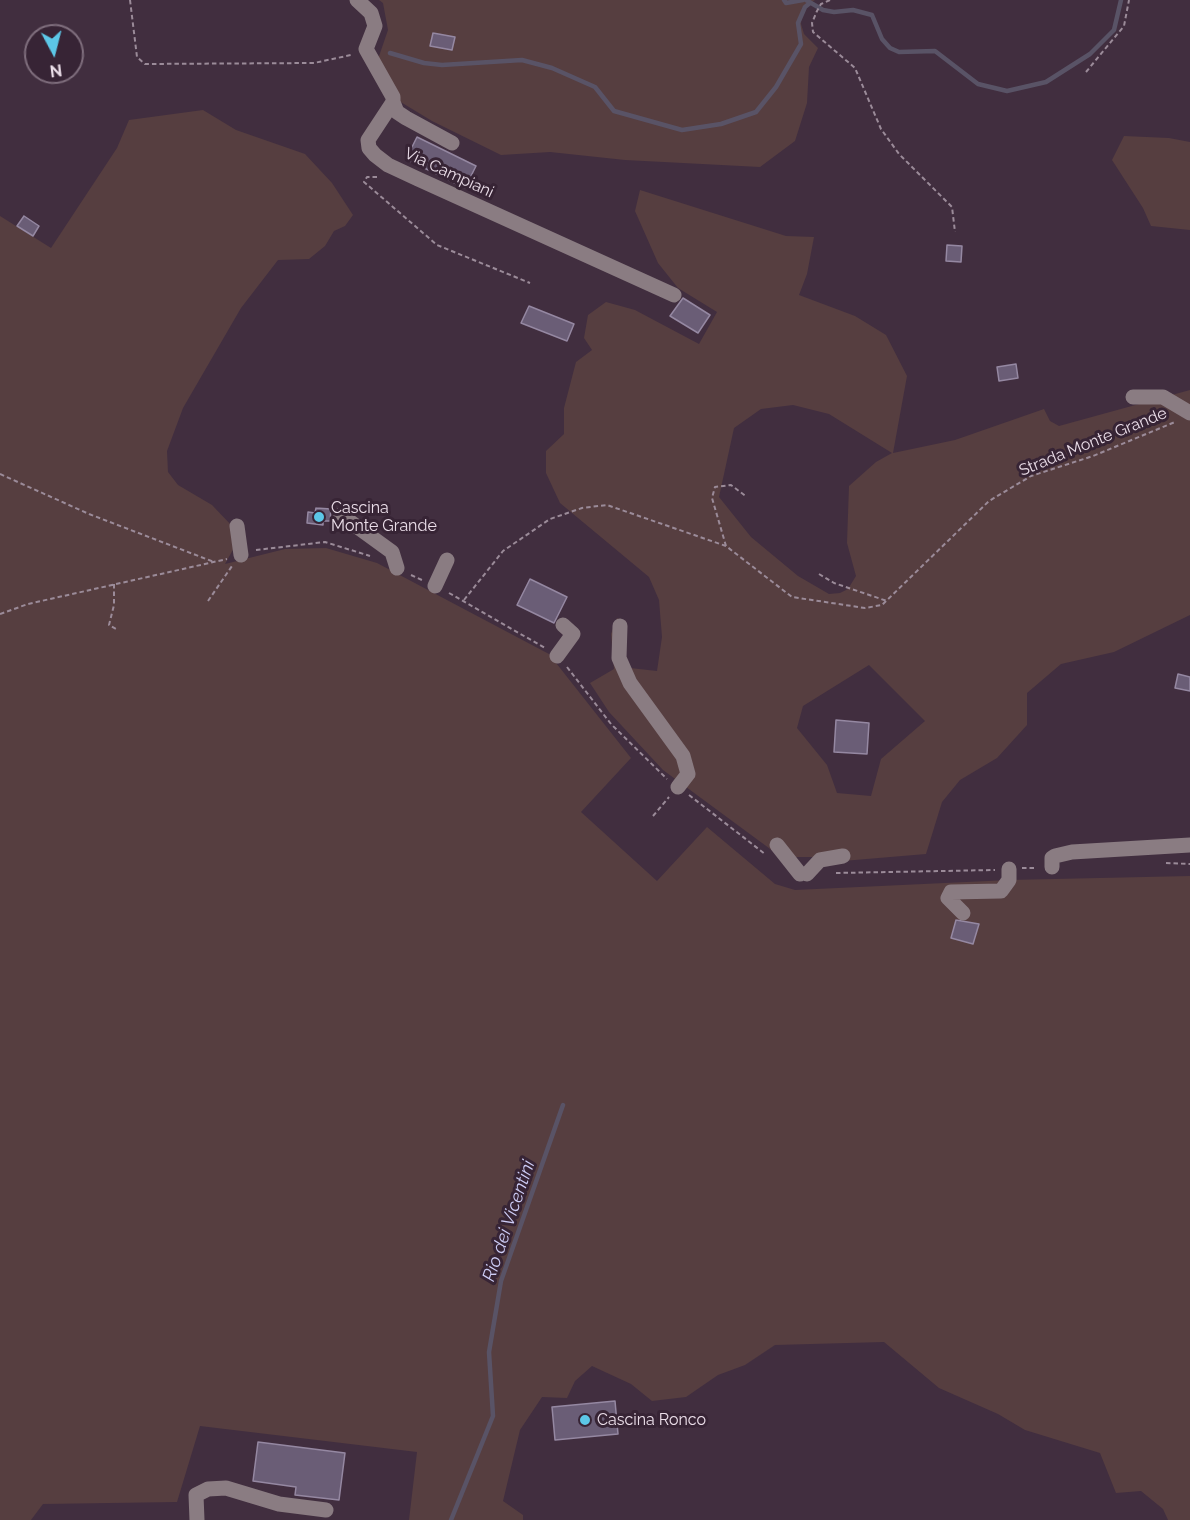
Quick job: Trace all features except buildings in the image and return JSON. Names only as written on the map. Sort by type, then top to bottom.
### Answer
[{"type":"street","points":[[357,0],[370,13],[375,26],[366,49],[393,97],[397,112],[452,143]]},
{"type":"street","name":"Via Campiani","points":[[393,102],[368,140],[369,148],[388,165],[674,295]]},
{"type":"street","points":[[1133,397],[1163,397],[1185,417]]},
{"type":"street","points":[[341,515],[392,552],[397,568]]},
{"type":"street","points":[[237,526],[241,555]]},
{"type":"street","points":[[435,586],[447,560]]},
{"type":"street","points":[[557,656],[573,634],[563,625]]},
{"type":"street","points":[[620,626],[619,658],[630,683],[683,756],[688,774],[678,787]]},
{"type":"street","points":[[1052,867],[1052,858],[1072,852],[1190,845]]},
{"type":"street","points":[[772,850],[803,874],[820,860],[843,856]]},
{"type":"street","points":[[963,913],[948,898],[951,892],[1000,891],[1009,880],[1009,869]]},
{"type":"street","points":[[197,1520],[196,1495],[208,1489],[226,1488],[279,1504],[326,1510]]},
{"type":"path","points":[[130,0],[137,57],[145,64],[314,63],[366,49]]},
{"type":"path","points":[[830,0],[821,4],[817,11],[812,23],[813,32],[855,68],[881,129],[899,154],[924,176],[952,207],[956,232]]},
{"type":"path","points":[[1086,72],[1124,26],[1129,0]]},
{"type":"path","points":[[377,192],[437,245],[530,283]]},
{"type":"path","name":"Strada Monte Grande","points":[[886,601],[989,501],[1031,476],[1093,456],[1185,417]]},
{"type":"path","points":[[0,474],[88,514],[214,562]]},
{"type":"path","points":[[726,546],[712,498],[716,487],[732,484],[747,497]]},
{"type":"path","points":[[464,600],[503,551],[550,519],[582,508],[607,505],[726,546],[792,597],[866,608],[882,605],[886,601],[834,583],[819,574]]},
{"type":"path","points":[[0,614],[28,604],[214,562],[262,548],[325,542],[358,550],[464,600],[557,656],[574,674],[611,724],[678,787],[772,850]]},
{"type":"path","points":[[208,601],[241,555]]},
{"type":"path","points":[[114,584],[114,605],[109,625],[116,629]]},
{"type":"path","points":[[653,816],[678,787]]},
{"type":"path","points":[[1156,863],[1190,864]]},
{"type":"path","points":[[803,874],[1052,867]]},
{"type":"shaded area","points":[[379,0],[815,0],[802,8],[801,24],[804,34],[818,48],[809,67],[807,103],[795,141],[760,167],[625,160],[550,152],[501,155],[432,121],[399,101],[377,62],[388,30],[383,3]]},
{"type":"shaded area","points":[[203,110],[236,130],[305,154],[332,183],[353,215],[345,226],[334,231],[325,246],[309,259],[278,260],[241,308],[183,408],[167,451],[168,472],[178,485],[212,505],[233,527],[235,546],[225,564],[285,549],[326,548],[377,563],[549,654],[631,758],[581,812],[657,881],[707,827],[775,884],[795,890],[1009,880],[1190,876],[1190,1520],[1168,1520],[1163,1509],[1141,1491],[1116,1493],[1100,1453],[1025,1430],[998,1414],[939,1388],[884,1342],[775,1345],[745,1365],[718,1375],[686,1397],[652,1401],[631,1384],[592,1366],[575,1381],[567,1398],[542,1397],[520,1430],[503,1501],[523,1515],[523,1520],[409,1520],[417,1452],[200,1426],[177,1502],[43,1504],[31,1520],[0,1520],[0,216],[51,248],[117,148],[129,120]]},
{"type":"shaded area","points":[[1124,136],[1169,138],[1190,142],[1190,230],[1151,226],[1143,208],[1112,160]]},
{"type":"shaded area","points":[[640,190],[786,236],[814,237],[807,274],[799,295],[855,316],[886,335],[907,376],[893,453],[955,440],[1044,409],[1050,421],[1059,426],[1190,390],[1190,615],[1114,652],[1061,664],[1027,693],[1027,725],[997,758],[960,780],[942,802],[926,854],[831,862],[817,857],[781,857],[663,770],[609,712],[590,683],[614,669],[611,634],[617,618],[627,623],[625,653],[630,668],[657,671],[662,637],[659,600],[649,577],[560,503],[546,473],[546,451],[564,434],[564,408],[576,362],[592,350],[584,338],[588,315],[606,302],[635,310],[699,344],[717,312],[678,288],[658,263],[635,211]],"holes":[[[793,405],[829,414],[892,453],[876,462],[849,486],[847,543],[856,576],[848,589],[840,593],[829,594],[798,576],[751,537],[719,497],[734,428],[761,409]],[[869,665],[925,721],[881,759],[871,796],[837,793],[827,765],[797,728],[803,706]]]},
{"type":"waterway","points":[[784,0],[786,3],[803,0]]},
{"type":"waterway","points":[[806,0],[823,10],[834,12],[853,10],[872,15],[882,39],[890,48],[899,52],[935,51],[978,84],[1007,91],[1046,82],[1090,54],[1114,30],[1121,0]]},
{"type":"waterway","points":[[390,53],[424,63],[442,65],[522,60],[552,68],[595,87],[614,111],[682,130],[721,124],[756,112],[776,87],[801,44],[798,23],[805,7],[810,3]]},
{"type":"waterway","name":"Rio dei Vicentini","points":[[451,1520],[493,1416],[489,1352],[501,1281],[563,1105]]},
{"type":"place","name":"Cascina Monte Grande","points":[[319,517]]},
{"type":"place","name":"Cascina Ronco","points":[[585,1420]]}]
